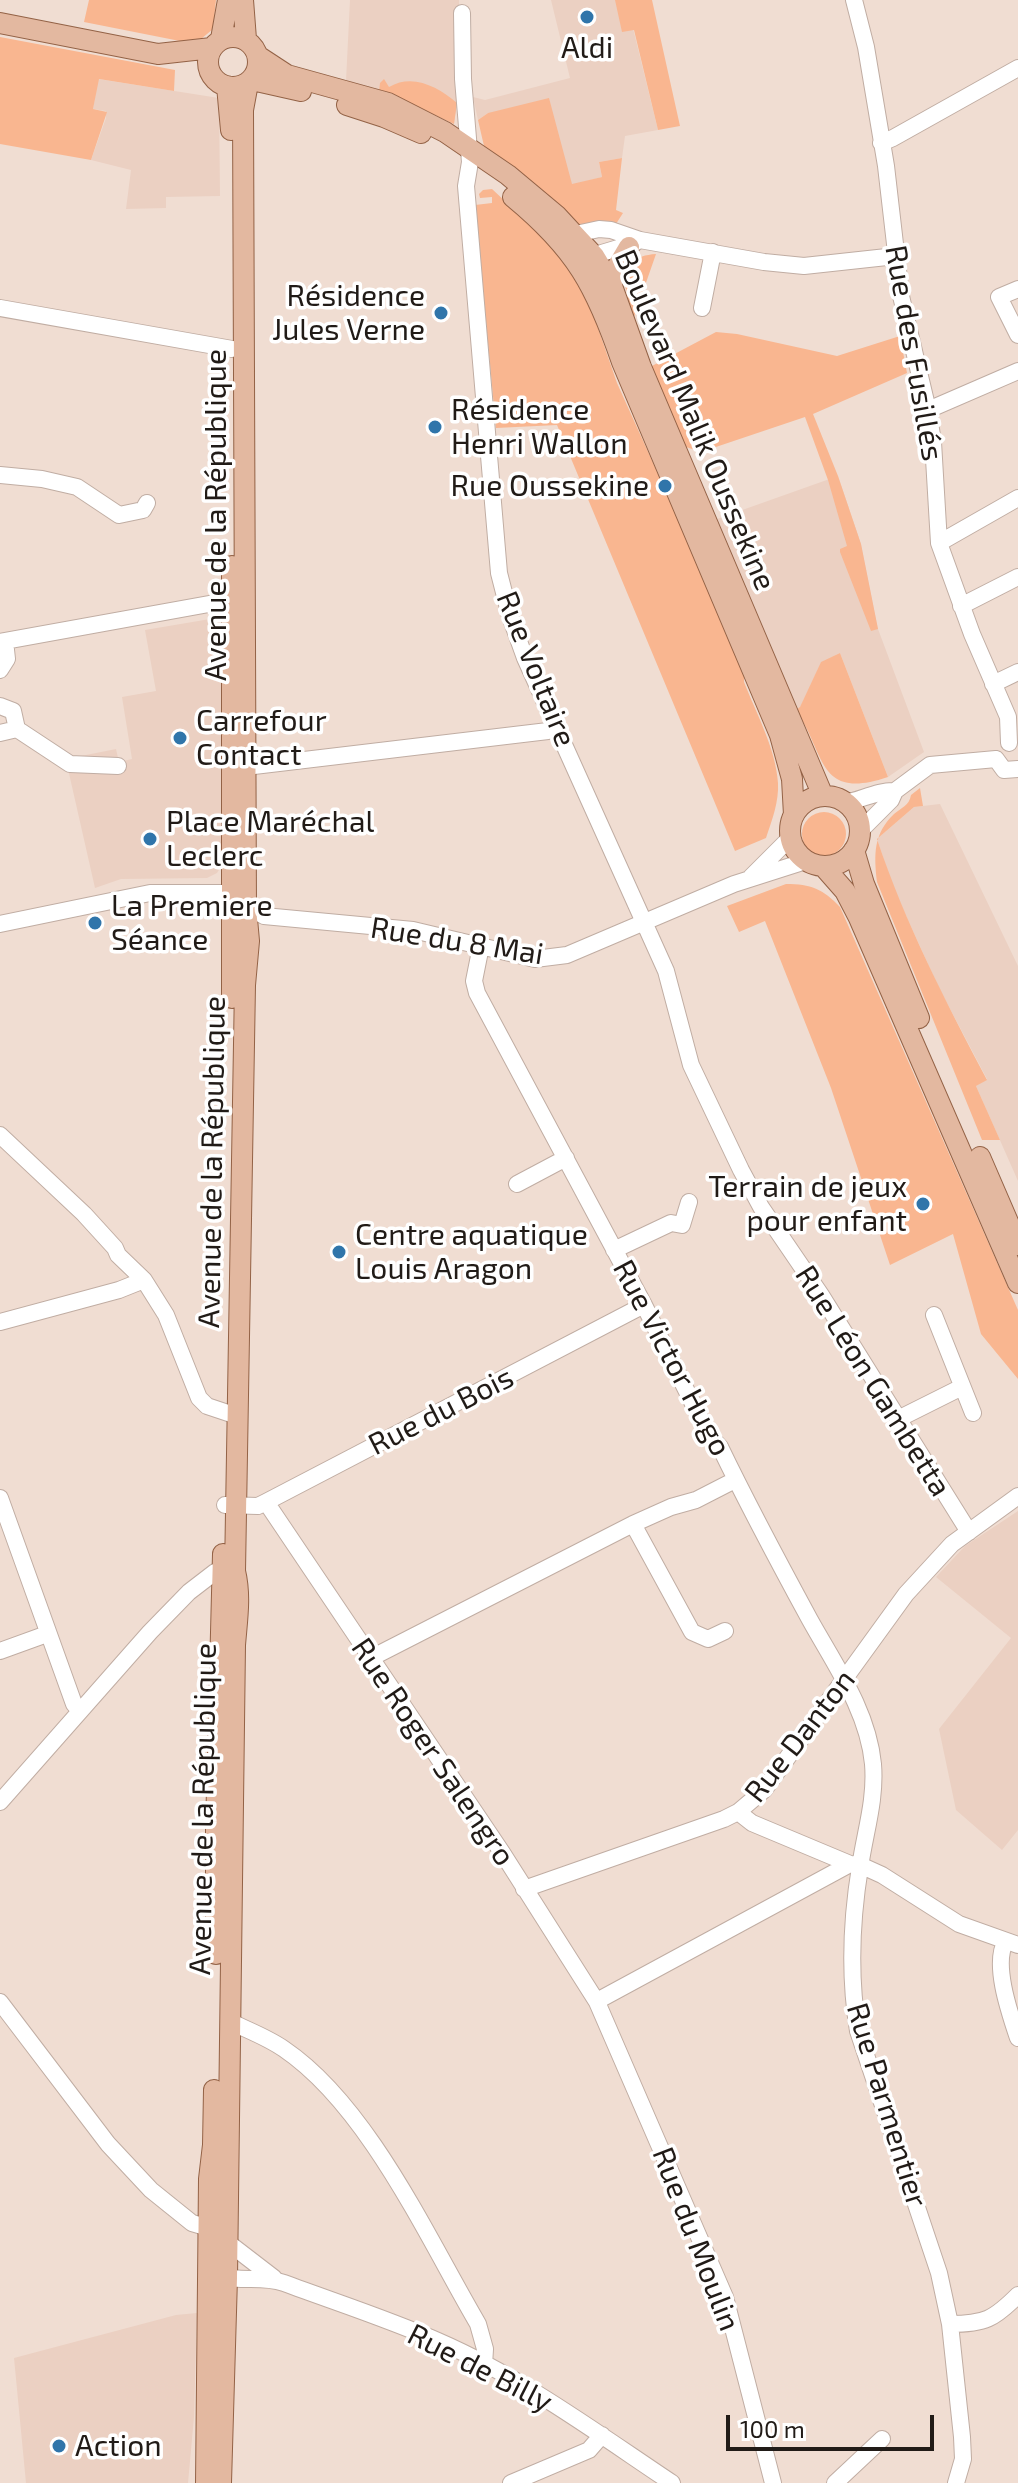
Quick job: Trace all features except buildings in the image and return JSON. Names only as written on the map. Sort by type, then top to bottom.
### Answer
[{"type":"main road","points":[[228,0],[216,44],[208,60],[234,81],[257,71],[243,0]]},
{"type":"main road","points":[[0,23],[158,54],[216,44],[236,36],[252,48]]},
{"type":"main road","name":"Boulevard Malik Oussekine","points":[[252,48],[287,75],[406,110],[470,155],[612,286],[641,367],[823,796]]},
{"type":"main road","name":"Boulevard Malik Oussekine","points":[[158,54],[234,81],[312,94],[418,131],[508,175],[576,234],[622,362],[780,735],[792,779],[794,815]]},
{"type":"main road","name":"Avenue de la République","points":[[234,81],[231,110],[232,349],[239,601]]},
{"type":"main road","name":"Avenue de la République","points":[[217,2248],[209,2228],[209,2179],[213,2145],[216,1828],[229,1571],[240,903],[243,110],[234,81]]},
{"type":"main road","points":[[612,286],[613,274],[634,244]]},
{"type":"main road","points":[[1018,1245],[864,884],[856,816],[845,803],[823,796],[806,802],[794,815],[790,838],[796,851],[845,891],[859,918],[1018,1283]]},
{"type":"main road","points":[[814,864],[841,862],[857,841]]},
{"type":"main road","name":"Avenue de la République","points":[[217,2248],[229,2021],[235,1645],[239,1589],[229,1571]]},
{"type":"main road","points":[[217,2248],[227,2278],[221,2483]]},
{"type":"main road","points":[[206,2483],[217,2248]]},
{"type":"street","name":"Rue des Fusillés","points":[[854,0],[866,47],[908,331],[928,410],[939,543],[961,606],[1008,717],[1014,744]]},
{"type":"street","name":"Rue Voltaire","points":[[462,13],[463,79],[470,155],[466,186],[499,573],[517,635],[644,923]]},
{"type":"street","points":[[881,143],[1018,68]]},
{"type":"street","points":[[576,234],[611,230],[634,244]]},
{"type":"street","points":[[585,258],[634,244],[804,266],[896,256]]},
{"type":"street","points":[[702,308],[713,252]]},
{"type":"street","points":[[1018,289],[999,297],[1018,335]]},
{"type":"street","points":[[0,308],[232,349]]},
{"type":"street","points":[[928,410],[1018,371]]},
{"type":"street","points":[[0,475],[42,479],[77,487],[119,515],[143,510],[147,503]]},
{"type":"street","points":[[939,543],[1018,498]]},
{"type":"street","points":[[961,606],[1018,577]]},
{"type":"street","points":[[0,670],[7,659],[2,641],[239,601]]},
{"type":"street","points":[[993,684],[1018,672]]},
{"type":"street","points":[[0,706],[13,711],[17,729],[70,764],[118,766]]},
{"type":"street","points":[[240,768],[557,728]]},
{"type":"street","points":[[0,733],[17,729]]},
{"type":"street","points":[[1010,770],[999,748],[1014,744]]},
{"type":"street","points":[[857,841],[895,791],[930,765],[1010,770]]},
{"type":"street","points":[[845,803],[895,791]]},
{"type":"street","name":"Rue du 8 Mai","points":[[750,878],[762,870],[790,838]]},
{"type":"street","name":"Rue du 8 Mai","points":[[0,924],[150,893],[223,893],[264,916],[413,930],[535,959],[550,959],[567,955],[750,878],[814,864]]},
{"type":"street","name":"Rue Léon Gambetta","points":[[644,923],[666,971],[691,1065],[741,1170],[761,1207],[821,1295],[969,1532]]},
{"type":"street","name":"Rue Victor Hugo","points":[[481,946],[474,981],[477,993],[644,1305],[708,1434],[720,1447],[844,1680]]},
{"type":"street","points":[[0,1135],[84,1214],[118,1255],[144,1280],[166,1315],[199,1398],[207,1406],[232,1415]]},
{"type":"street","points":[[517,1184],[566,1158]]},
{"type":"street","points":[[614,1250],[671,1223],[682,1225],[689,1202]]},
{"type":"street","points":[[0,1322],[119,1290],[144,1280]]},
{"type":"street","name":"Rue du Bois","points":[[230,1506],[258,1506],[644,1305]]},
{"type":"street","points":[[934,1315],[973,1413]]},
{"type":"street","points":[[898,1419],[962,1387]]},
{"type":"street","points":[[371,1658],[633,1524],[696,1500],[735,1480]]},
{"type":"street","name":"Rue Danton","points":[[524,1889],[738,1812],[764,1790],[906,1594],[952,1544],[1018,1496]]},
{"type":"street","points":[[0,1498],[47,1634],[74,1704],[80,1711]]},
{"type":"street","name":"Rue Roger Salengro","points":[[266,1502],[597,2001]]},
{"type":"street","points":[[633,1524],[692,1632],[708,1639],[725,1631]]},
{"type":"street","points":[[0,1802],[189,1592],[204,1578],[229,1571]]},
{"type":"street","points":[[0,1651],[47,1634]]},
{"type":"street","name":"Rue Parmentier","points":[[844,1680],[871,1748],[873,1766],[872,1808],[855,1865],[851,1932],[852,1997],[858,2031],[939,2273],[950,2324],[963,2459],[956,2483]]},
{"type":"street","points":[[738,1812],[752,1823],[882,1875],[972,1930],[1012,1943]]},
{"type":"street","points":[[597,2001],[855,1865]]},
{"type":"street","points":[[1012,1943],[1001,1948],[1000,1960],[1009,2011],[1018,2038]]},
{"type":"street","name":"Rue du Moulin","points":[[597,2001],[725,2297],[773,2483]]},
{"type":"street","points":[[0,2002],[108,2144],[151,2190],[192,2223],[209,2228]]},
{"type":"street","points":[[229,2021],[281,2046],[342,2103],[386,2165],[478,2324],[485,2349],[484,2365]]},
{"type":"street","name":"Rue de Billy","points":[[217,2248],[275,2279],[439,2341],[602,2435],[672,2483]]},
{"type":"street","name":"Rue de Billy","points":[[227,2278],[275,2279]]},
{"type":"street","points":[[950,2324],[996,2317],[1018,2295]]},
{"type":"street","points":[[511,2483],[589,2450],[602,2435]]},
{"type":"street","points":[[835,2483],[882,2439]]},
{"type":"shaded area","points":[[89,0],[216,0],[213,29],[195,44],[84,22]]},
{"type":"shaded area","points":[[350,0],[459,0],[458,93],[454,124],[407,102],[346,81]]},
{"type":"shaded area","points":[[551,0],[626,0],[658,130],[625,136],[622,158],[599,162],[602,177],[572,185],[488,113],[478,120],[473,97],[485,100],[570,78]]},
{"type":"shaded area","points":[[615,0],[652,0],[680,126],[658,130],[634,30],[622,32]]},
{"type":"shaded area","points":[[0,37],[175,70],[174,91],[99,79],[93,109],[107,112],[91,160],[0,144]]},
{"type":"shaded area","points":[[98,79],[219,98],[220,196],[166,197],[166,208],[126,209],[131,170],[91,160],[106,118],[106,111],[93,109]]},
{"type":"shaded area","points":[[384,79],[389,87],[407,81],[425,84],[442,92],[457,103],[454,124],[379,92]]},
{"type":"shaded area","points":[[549,98],[572,184],[602,177],[599,162],[622,158],[616,210],[623,213],[614,227],[582,228],[490,156],[484,146],[478,120],[488,113]]},
{"type":"shaded area","points":[[492,189],[551,244],[579,280],[617,383],[686,536],[770,744],[778,783],[771,824],[766,838],[735,851],[557,425],[496,428],[475,205],[492,203],[492,197],[480,198],[479,194]]},
{"type":"shaded area","points":[[656,254],[633,320],[625,276],[633,261]]},
{"type":"shaded area","points":[[716,332],[837,356],[900,336],[907,373],[813,414],[861,544],[878,629],[871,631],[840,552],[847,546],[805,417],[701,452],[683,446],[650,367]]},
{"type":"shaded area","points":[[838,476],[861,544],[878,629],[924,752],[888,777],[840,653],[821,663],[800,708],[796,710],[717,519]]},
{"type":"shaded area","points":[[222,617],[222,865],[217,873],[207,878],[121,879],[95,888],[68,769],[76,757],[116,749],[119,762],[132,759],[122,697],[156,691],[145,630]]},
{"type":"shaded area","points":[[840,653],[888,777],[865,783],[848,783],[836,778],[827,769],[796,710],[821,662]]},
{"type":"shaded area","points":[[920,788],[923,806],[914,807],[878,838],[887,822]]},
{"type":"shaded area","points":[[940,804],[1018,966],[1018,1181],[976,1086],[987,1079],[938,986],[893,887],[877,839],[914,807]]},
{"type":"shaded area","points":[[824,812],[840,818],[846,834],[840,850],[824,856],[808,850],[802,834],[808,818]]},
{"type":"shaded area","points":[[878,841],[913,932],[987,1080],[976,1086],[1000,1140],[982,1140],[877,882]]},
{"type":"shaded area","points":[[786,884],[816,889],[840,907],[1018,1310],[1018,1379],[981,1334],[953,1234],[890,1265],[831,1088],[765,921],[739,932],[727,906]]},
{"type":"shaded area","points":[[1018,1511],[1018,1830],[1002,1850],[956,1810],[939,1729],[1011,1638],[936,1577],[965,1546]]},
{"type":"shaded area","points":[[197,2313],[194,2417],[188,2483],[26,2483],[14,2358],[176,2315]]},
{"type":"place","name":"Aldi","points":[[587,17]]},
{"type":"place","name":"Résidence Jules Verne","points":[[441,313]]},
{"type":"place","name":"Résidence Henri Wallon","points":[[435,427]]},
{"type":"place","name":"Rue Oussekine","points":[[665,486]]},
{"type":"place","name":"Carrefour Contact","points":[[180,738]]},
{"type":"place","name":"Place Maréchal Leclerc","points":[[150,839]]},
{"type":"place","name":"La Premiere Séance","points":[[95,923]]},
{"type":"place","name":"Terrain de jeux pour enfant","points":[[923,1204]]},
{"type":"place","name":"Centre aquatique Louis Aragon","points":[[339,1252]]},
{"type":"place","name":"Action","points":[[59,2446]]}]
